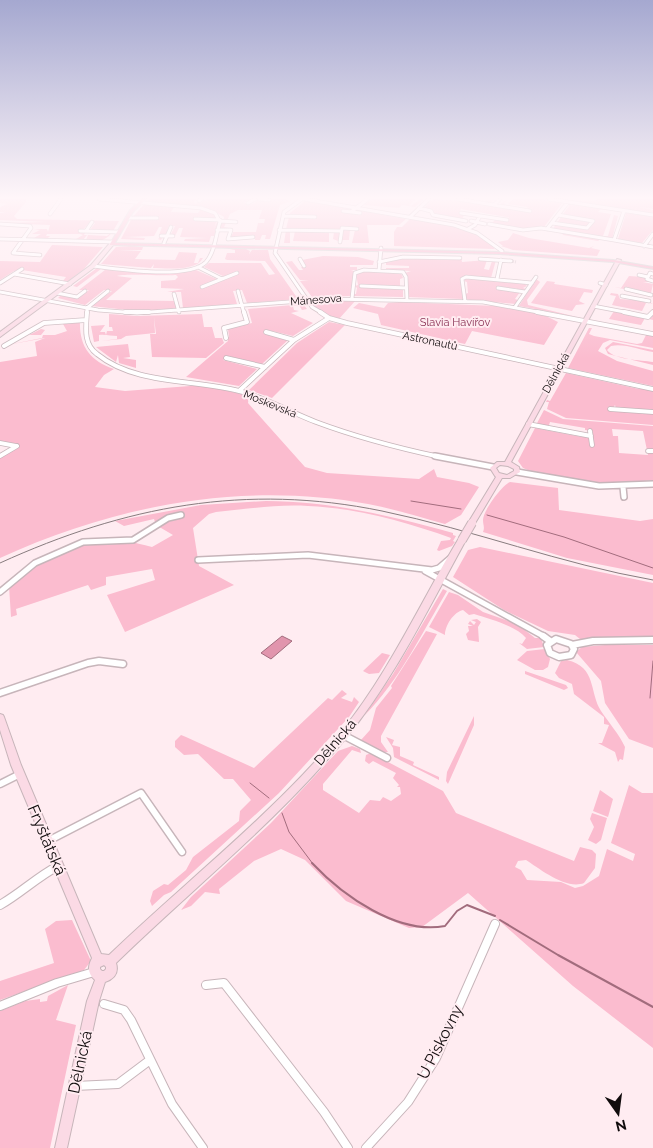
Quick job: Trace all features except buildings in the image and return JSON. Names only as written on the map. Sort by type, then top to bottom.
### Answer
[{"type":"main road","points":[[494,253],[619,261]]},
{"type":"main road","points":[[529,253],[653,266]]},
{"type":"street","points":[[15,253],[14,254],[40,255]]},
{"type":"street","points":[[0,335],[70,284],[92,266],[104,253]]},
{"type":"street","points":[[92,266],[151,270],[198,267],[205,263],[209,253]]},
{"type":"street","name":"Astronautů","points":[[276,253],[276,258],[307,301],[312,307],[329,318],[653,389]]},
{"type":"street","points":[[379,270],[380,253]]},
{"type":"street","points":[[379,262],[392,261],[403,257],[460,258]]},
{"type":"street","points":[[480,259],[511,261]]},
{"type":"street","points":[[300,260],[304,266]]},
{"type":"street","points":[[495,279],[501,260]]},
{"type":"street","name":"Dělnická","points":[[507,463],[593,306],[603,284],[619,261]]},
{"type":"street","points":[[198,267],[222,279]]},
{"type":"street","points":[[0,283],[22,269]]},
{"type":"street","points":[[352,298],[354,276],[359,270],[410,271]]},
{"type":"street","points":[[401,272],[406,288],[407,300]]},
{"type":"street","points":[[202,287],[237,273]]},
{"type":"street","points":[[639,275],[648,276],[650,273],[653,274]]},
{"type":"street","points":[[14,274],[70,284]]},
{"type":"street","points":[[465,301],[462,279],[466,276],[495,279],[499,282],[503,280],[532,283]]},
{"type":"street","points":[[515,306],[536,276]]},
{"type":"street","points":[[648,276],[647,279],[653,281]]},
{"type":"street","points":[[361,286],[381,285],[406,288]]},
{"type":"street","points":[[498,288],[525,292]]},
{"type":"street","points":[[622,296],[651,302],[652,295],[626,289]]},
{"type":"street","points":[[57,294],[77,297],[85,291]]},
{"type":"street","points":[[87,308],[108,291]]},
{"type":"street","points":[[226,338],[224,328],[247,322],[238,291]]},
{"type":"street","name":"Mánesova","points":[[0,292],[87,308],[136,313],[179,312],[352,298],[465,301],[515,306],[653,334]]},
{"type":"street","points":[[174,294],[179,312]]},
{"type":"street","points":[[593,306],[648,317],[653,312]]},
{"type":"street","name":"Moskevská","points":[[87,308],[85,334],[90,349],[112,364],[136,372],[240,391],[326,426],[356,436],[493,467]]},
{"type":"street","points":[[240,391],[294,340],[329,318]]},
{"type":"street","points":[[4,346],[44,323],[86,320]]},
{"type":"street","points":[[266,332],[294,340]]},
{"type":"street","points":[[226,358],[265,367]]},
{"type":"street","points":[[610,409],[653,412]]},
{"type":"street","points":[[528,424],[591,433],[592,445]]},
{"type":"street","points":[[0,444],[16,446],[0,456]]},
{"type":"street","points":[[499,463],[507,463],[515,467],[517,472],[511,477],[500,476],[494,471],[493,467],[499,463]]},
{"type":"street","points":[[517,472],[576,483],[623,487],[653,484]]},
{"type":"street","name":"Dělnická","points":[[61,1148],[97,975],[109,973],[112,967],[105,961],[148,924],[283,799],[343,735],[398,655],[500,476]]},
{"type":"street","points":[[623,487],[624,497]]},
{"type":"street","points":[[0,592],[24,570],[67,549],[93,540],[122,542],[133,540],[168,518],[181,515]]},
{"type":"street","points":[[198,560],[308,555],[418,569],[438,569],[447,559],[454,555]]},
{"type":"street","points":[[418,569],[466,591],[496,610],[527,624],[550,641]]},
{"type":"street","points":[[572,645],[574,649],[571,655],[559,657],[548,650],[547,645],[550,641],[560,638],[572,645],[593,641],[653,640]]},
{"type":"street","points":[[0,693],[88,663],[99,661],[123,664]]},
{"type":"street","name":"Fryštátská","points":[[0,717],[20,774],[58,866],[105,961]]},
{"type":"street","points":[[343,735],[387,758]]},
{"type":"street","points":[[0,784],[20,774]]},
{"type":"street","points":[[48,842],[141,793],[182,852]]},
{"type":"street","points":[[0,905],[22,893],[36,878],[58,866]]},
{"type":"street","name":"U Pískovny","points":[[366,1148],[408,1102],[436,1058],[495,924]]},
{"type":"street","points":[[0,1006],[57,983],[97,975]]},
{"type":"street","points":[[206,985],[224,983],[324,1112],[348,1148]]},
{"type":"street","points":[[104,1004],[124,1010],[131,1020],[172,1104],[203,1148]]},
{"type":"street","points":[[74,1086],[118,1084],[150,1060]]},
{"type":"green space","points":[[47,253],[98,253],[84,269],[67,282],[63,281],[66,277],[22,270],[14,271],[0,280],[0,261],[40,262]]},
{"type":"green space","points":[[111,253],[140,253],[135,259],[175,260],[179,253],[197,253],[194,263],[197,263],[180,268],[153,268],[154,264],[151,268],[101,264]]},
{"type":"green space","points":[[227,253],[269,253],[270,259],[298,299],[247,303],[242,290],[233,291],[237,304],[183,308],[181,292],[167,292],[184,289],[161,288],[161,281],[175,280],[178,277],[176,275],[117,276],[132,278],[106,300],[176,301],[177,309],[137,311],[91,306],[112,291],[104,290],[85,305],[58,298],[61,295],[81,296],[89,290],[79,290],[105,270],[101,269],[77,287],[73,286],[97,268],[179,272],[196,270],[219,280],[225,277],[204,267],[209,263],[261,263],[269,275],[275,274],[265,261],[225,259]],"holes":[[[218,280],[202,288],[200,286]]]},
{"type":"green space","points":[[549,253],[599,253],[597,256]]},
{"type":"green space","points":[[323,256],[358,257],[374,261],[373,265],[350,265],[350,267],[357,267],[357,270],[351,270],[354,271],[351,296],[312,297],[300,281],[309,281],[300,280],[286,262],[292,261],[299,270],[303,270],[301,267],[305,266],[302,260]]},
{"type":"green space","points":[[461,257],[462,262],[487,260],[484,269],[489,270],[492,261],[496,260],[491,278],[468,276],[461,278],[463,299],[406,297],[405,273],[411,271],[386,270],[386,268],[409,268],[409,266],[386,265],[386,262],[403,258],[452,260]]},
{"type":"green space","points":[[362,271],[401,273],[403,278],[400,279],[400,288],[403,289],[403,297],[354,296],[357,288],[355,286],[358,285],[356,274]]},
{"type":"green space","points":[[629,276],[644,277],[653,282],[643,282],[653,284],[651,293],[626,287],[624,289],[614,287],[621,288]]},
{"type":"green space","points":[[467,278],[524,283],[527,286],[523,288],[526,289],[525,291],[514,288],[497,289],[520,292],[515,299],[518,300],[516,304],[470,300],[466,299],[465,294],[468,293],[467,282],[464,281]]},
{"type":"green space","points":[[536,279],[540,282],[527,300],[528,305],[577,317],[519,306]]},
{"type":"green space","points":[[547,281],[555,282],[554,284],[593,290],[592,293],[584,292],[579,301],[585,304],[576,305],[572,311],[531,303]]},
{"type":"green space","points":[[611,293],[618,294],[620,299],[648,301],[653,304],[642,301],[646,303],[642,311],[612,305],[616,296],[610,295]]},
{"type":"green space","points":[[331,300],[356,300],[338,320],[327,316],[310,303]]},
{"type":"green space","name":"Slavia Havířov","points":[[359,303],[384,308],[388,303],[497,306],[544,315],[558,322],[544,345],[472,331],[465,344],[381,325],[378,314],[353,308]]},
{"type":"green space","points":[[303,304],[307,309],[302,310],[299,305],[293,306],[294,310],[299,311],[291,313],[313,323],[293,336],[268,330],[263,333],[288,340],[262,364],[228,356],[223,360],[257,369],[239,386],[186,377],[228,341],[228,329],[225,329],[252,323],[248,309]]},
{"type":"green space","points":[[614,311],[651,318],[653,315],[653,320],[645,318],[641,325],[609,319]]},
{"type":"green space","points":[[109,314],[137,316],[202,314],[204,327],[212,327],[215,338],[222,338],[224,343],[206,358],[152,357],[150,334],[156,334],[154,317],[155,333],[126,336],[121,339],[101,341],[117,339],[117,336],[106,335],[107,331],[113,331],[112,327],[109,327]]},
{"type":"green space","points":[[80,321],[84,345],[92,357],[98,362],[114,369],[104,375],[95,387],[125,391],[203,385],[249,396],[248,403],[305,467],[327,473],[419,479],[434,469],[437,477],[469,483],[479,487],[461,515],[445,524],[378,506],[321,498],[274,495],[227,497],[180,503],[134,512],[89,524],[0,558],[0,457],[16,447],[0,444],[0,362],[37,356],[35,342],[45,338],[7,345],[42,338],[43,335],[55,335],[67,331],[63,324]]},
{"type":"green space","points":[[329,322],[345,325],[272,398],[249,390],[297,343]]},
{"type":"green space","points":[[105,325],[100,332],[105,332],[106,335],[99,335],[99,341],[94,342],[91,326]]},
{"type":"green space","points":[[589,328],[592,328],[589,334],[594,336],[637,344],[642,343],[646,335],[653,335],[653,348],[610,340],[603,343],[598,351],[617,361],[653,371],[653,386],[568,368]]},
{"type":"green space","points":[[41,329],[45,330],[41,335],[29,335]]},
{"type":"green space","points":[[613,342],[653,350],[653,352],[616,345],[611,346],[607,350],[616,356],[608,354],[605,348]]},
{"type":"green space","points":[[128,344],[130,357],[123,358],[136,360],[136,368],[119,363],[118,355],[116,362],[96,347]]},
{"type":"green space","points":[[629,359],[653,362],[653,365]]},
{"type":"green space","points":[[566,373],[639,389],[653,389],[653,412],[616,408],[615,405],[613,408],[653,413],[653,425],[566,418],[547,409],[549,402],[546,402],[547,400],[550,401]]},
{"type":"green space","points":[[544,410],[563,419],[653,426],[653,480],[639,482],[587,482],[552,477],[523,468],[518,461],[535,428],[582,437],[593,437],[593,431],[585,430],[585,428],[550,422],[548,428],[536,425]],"holes":[[[612,429],[643,431],[648,455],[619,453],[618,436],[613,436]]]},
{"type":"green space","points":[[510,482],[558,488],[559,510],[640,521],[653,519],[653,575],[567,558],[483,532],[483,520],[489,505]]},
{"type":"green space","points":[[266,501],[314,504],[384,515],[453,533],[456,536],[453,541],[455,542],[452,546],[439,551],[437,550],[441,541],[450,540],[451,538],[381,517],[326,507],[262,507],[216,512],[209,514],[193,528],[199,566],[234,585],[125,632],[107,595],[155,580],[152,569],[106,577],[106,585],[91,590],[88,585],[16,609],[17,615],[11,617],[9,586],[20,575],[48,557],[78,545],[110,540],[126,541],[152,547],[173,535],[156,525],[154,519],[124,526],[115,521],[201,505]]},
{"type":"green space","points":[[480,547],[653,583],[653,639],[580,639],[575,635],[548,631],[504,610],[453,577],[468,550]]},
{"type":"green space","points":[[443,589],[447,591],[409,656],[388,688],[364,716],[393,674]]},
{"type":"green space","points":[[449,592],[458,595],[483,612],[517,624],[535,638],[541,638],[544,647],[527,649],[519,643],[522,644],[526,638],[516,630],[487,618],[474,614],[469,615],[463,610],[456,613],[447,627],[445,635],[429,627]]},
{"type":"green space","points":[[477,619],[481,622],[478,627],[479,642],[468,640],[466,634],[469,631],[468,626],[473,626],[468,624],[470,621],[474,625],[476,622],[471,620]]},
{"type":"green space","points":[[426,631],[437,634],[381,736],[381,742],[388,752],[382,752],[361,740],[370,730],[376,708],[392,688],[391,686]]},
{"type":"green space","points":[[653,645],[653,748],[629,739],[605,703],[601,681],[576,652],[582,647]]},
{"type":"green space","points":[[545,649],[550,659],[548,667],[543,670],[535,670],[517,660],[527,651]]},
{"type":"green space","points":[[382,653],[390,655],[379,673],[369,674],[363,671]]},
{"type":"green space","points":[[567,660],[577,663],[588,674],[597,704],[625,747],[623,760],[620,759],[618,762],[615,752],[598,743],[602,743],[609,725],[604,724],[604,717],[574,694],[572,684],[559,678],[555,673],[561,661]]},
{"type":"green space","points":[[525,671],[566,685],[568,688],[564,690],[525,674]]},
{"type":"green space","points":[[342,690],[347,694],[341,698],[352,702],[354,697],[359,702],[349,717],[279,793],[171,892],[164,895],[152,906],[150,901],[153,891],[164,884],[168,885],[186,870],[193,857],[239,821],[240,811],[251,800],[233,779],[224,779],[198,754],[184,755],[175,747],[175,741],[181,735],[254,768],[328,698],[332,700]]},
{"type":"green space","points":[[474,716],[474,725],[448,784],[446,781],[447,772]]},
{"type":"green space","points":[[386,737],[394,740],[392,745],[400,747],[400,756],[414,762],[413,765],[439,777],[439,780],[394,757],[393,748]]},
{"type":"green space","points":[[352,746],[360,749],[361,753],[352,750],[323,784],[323,790],[359,813],[370,800],[380,801],[383,797],[391,801],[401,794],[400,787],[397,787],[399,785],[393,778],[396,773],[373,761],[369,764],[365,761],[366,755],[371,753],[443,791],[456,813],[574,861],[580,847],[592,850],[596,854],[595,868],[584,883],[569,884],[561,881],[526,860],[518,861],[515,867],[521,870],[527,880],[561,882],[575,888],[583,886],[599,876],[607,849],[633,861],[635,854],[611,843],[629,785],[642,793],[653,793],[653,1048],[573,986],[468,893],[422,927],[409,928],[346,901],[305,860],[281,849],[254,861],[219,889],[220,894],[205,892],[191,906],[181,910],[191,897],[271,823],[338,751]]},
{"type":"green space","points":[[600,790],[613,799],[608,817],[593,811]]},
{"type":"green space","points":[[592,813],[607,818],[601,840],[596,844],[588,840],[594,827],[590,819]]},
{"type":"green space","points":[[72,920],[91,961],[84,970],[0,1000],[0,981],[54,963],[45,929],[56,921]]},
{"type":"green space","points":[[68,985],[56,1020],[76,1025],[50,1148],[0,1148],[0,1011],[25,1001],[40,999],[40,1002],[47,1001],[48,996]]},
{"type":"shaded area","points":[[282,636],[292,641],[271,659],[261,653]]},
{"type":"waterway","points":[[411,501],[461,509]]},
{"type":"waterway","points":[[487,515],[564,537],[653,568]]},
{"type":"waterway","points":[[650,698],[653,661]]},
{"type":"waterway","points":[[250,783],[269,798]]},
{"type":"waterway","points":[[282,813],[289,832],[313,864]]},
{"type":"waterway","points":[[313,864],[355,900],[390,919],[409,925],[445,926],[457,911],[467,905],[495,916]]},
{"type":"waterway","points":[[500,920],[558,955],[653,1007]]},
{"type":"tunnel","points":[[511,261],[516,262]]},
{"type":"railway","points":[[0,563],[47,543],[93,527],[140,514],[187,505],[234,500],[283,499],[332,503],[382,511],[585,565],[653,580]]}]
